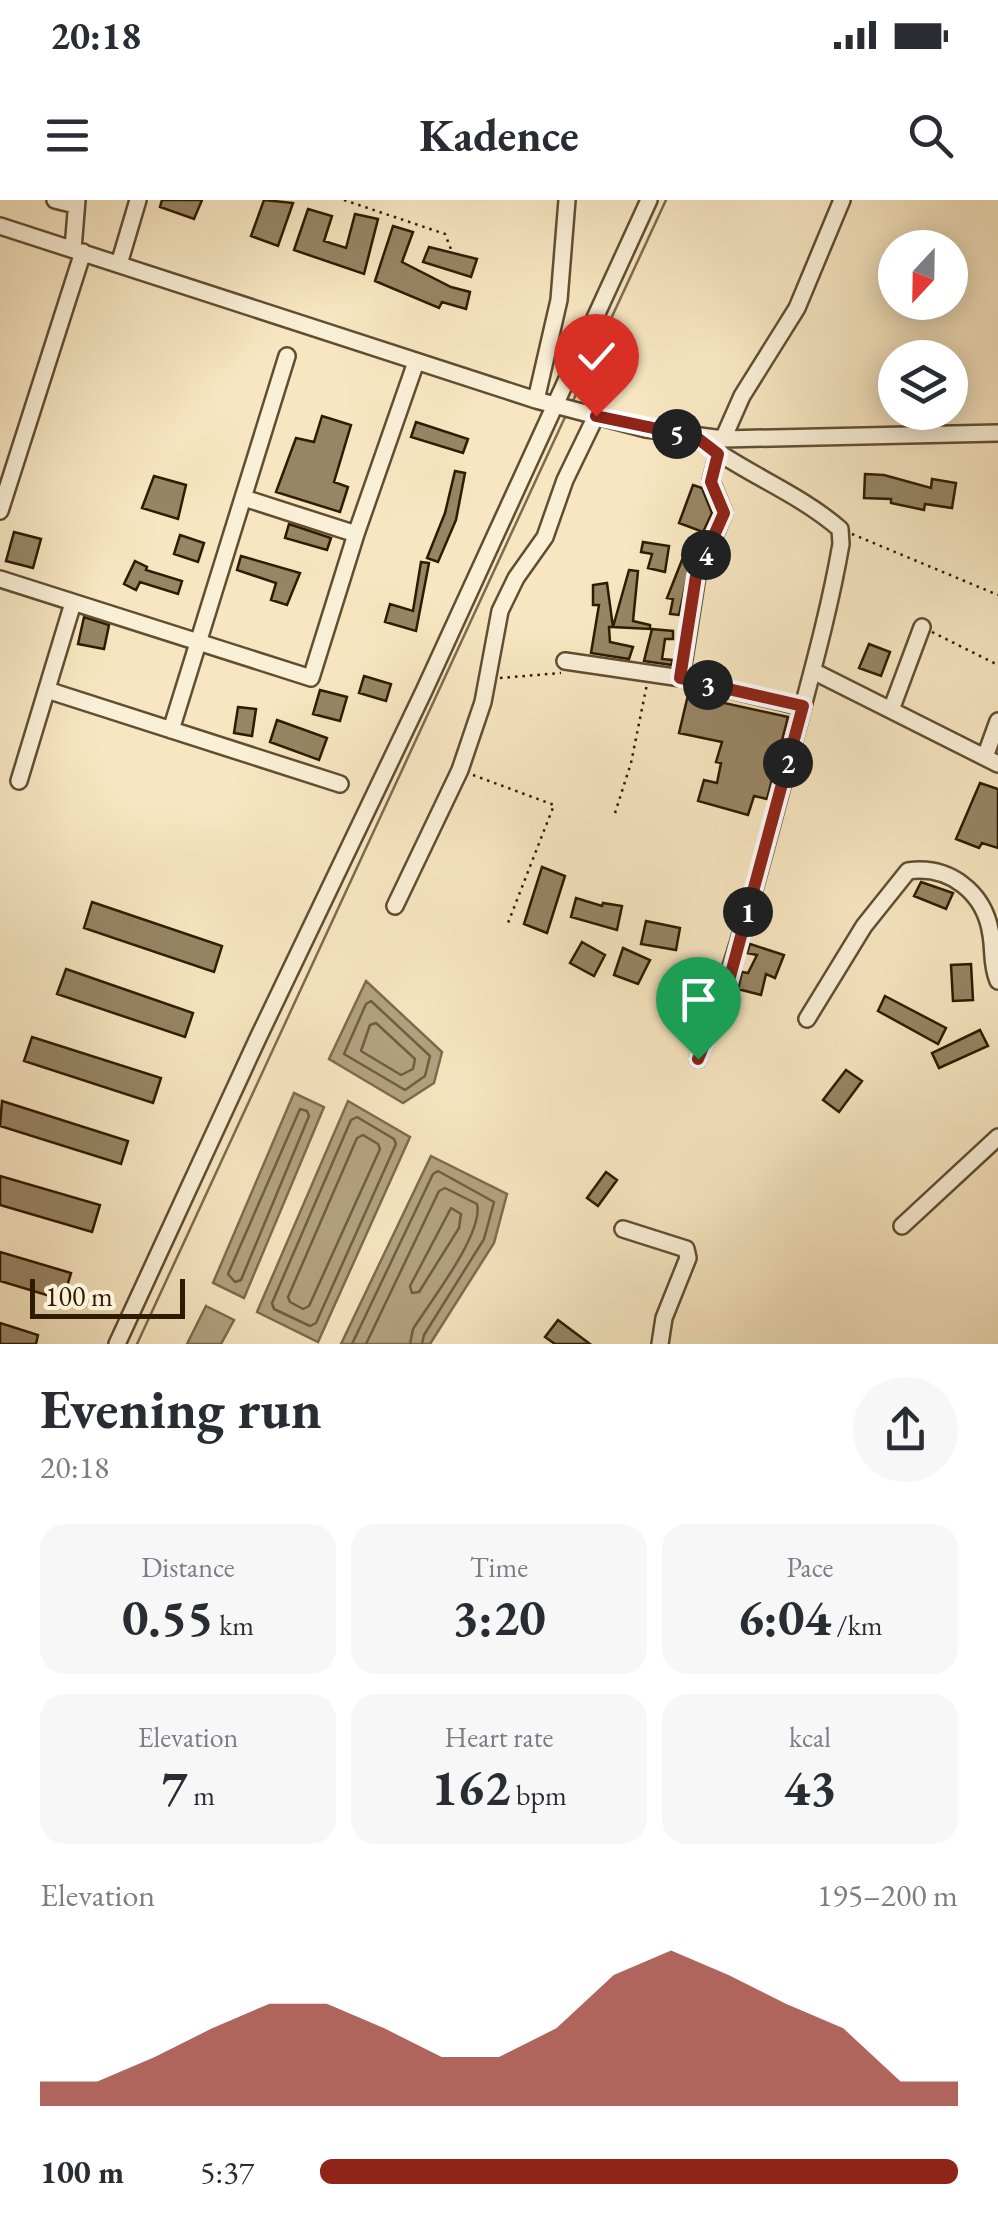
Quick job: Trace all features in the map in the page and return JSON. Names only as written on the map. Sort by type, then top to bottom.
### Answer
[{"type":"street","points":[[0,511],[78,251],[76,203],[55,200]]},
{"type":"street","points":[[119,264],[138,200]]},
{"type":"street","points":[[536,400],[559,300],[567,200]]},
{"type":"street","points":[[117,1344],[649,200]]},
{"type":"street","points":[[680,678],[696,576],[724,513],[711,482],[720,447],[742,396],[797,308],[842,200]]},
{"type":"street","points":[[0,226],[554,406],[696,437],[720,447],[840,529],[835,576],[813,670],[727,988],[698,1059]]},
{"type":"street","points":[[171,730],[287,356]]},
{"type":"street","points":[[0,579],[312,678],[356,534],[416,362]]},
{"type":"street","points":[[395,906],[460,770],[488,678],[500,611],[516,578],[545,537],[565,480],[596,416]]},
{"type":"street","points":[[720,447],[998,433]]},
{"type":"street","points":[[244,498],[356,534]]},
{"type":"street","points":[[20,781],[73,603]]},
{"type":"street","points":[[891,710],[922,627]]},
{"type":"street","points":[[564,660],[649,672],[803,706]]},
{"type":"street","points":[[813,670],[992,761],[998,721]]},
{"type":"street","points":[[47,690],[340,784]]},
{"type":"street","points":[[807,1019],[864,926],[908,871],[930,868],[957,878],[979,902],[991,933],[991,964],[998,981]]},
{"type":"street","points":[[902,1226],[998,1136]]},
{"type":"street","points":[[623,1229],[686,1250],[688,1258],[664,1318],[660,1344]]},
{"type":"path","points":[[344,200],[446,234],[452,252]]},
{"type":"path","points":[[840,529],[998,595]]},
{"type":"path","points":[[922,627],[998,664]]},
{"type":"path","points":[[488,678],[560,674],[564,660]]},
{"type":"path","points":[[615,812],[641,720],[649,672]]},
{"type":"path","points":[[460,770],[554,806],[508,924]]},
{"type":"water","points":[[366,981],[442,1052],[434,1083],[403,1103],[329,1059]]},
{"type":"water","points":[[294,1093],[324,1107],[244,1298],[213,1283]]},
{"type":"water","points":[[348,1101],[410,1137],[318,1342],[257,1312]]},
{"type":"water","points":[[431,1156],[507,1194],[494,1243],[430,1344],[341,1344]]},
{"type":"water","points":[[206,1306],[234,1320],[221,1344],[187,1344]]},
{"type":"building","points":[[162,200],[202,200],[194,219],[160,207]]},
{"type":"building","points":[[264,200],[293,203],[278,246],[251,236]]},
{"type":"building","points":[[308,209],[332,216],[324,241],[346,248],[355,214],[378,219],[364,274],[294,250]]},
{"type":"building","points":[[393,226],[413,232],[402,262],[451,287],[470,292],[466,309],[442,302],[439,308],[375,281]]},
{"type":"building","points":[[429,247],[477,259],[471,277],[423,262]]},
{"type":"building","points":[[322,416],[351,425],[334,482],[348,487],[340,512],[276,492],[296,438],[314,442]]},
{"type":"building","points":[[416,422],[468,439],[463,453],[411,437]]},
{"type":"building","points":[[455,471],[465,473],[456,520],[438,562],[427,558],[445,513]]},
{"type":"building","points":[[865,474],[931,488],[932,479],[956,483],[952,508],[925,504],[924,510],[891,503],[891,499],[864,498]]},
{"type":"building","points":[[154,476],[186,485],[178,519],[142,508]]},
{"type":"building","points":[[693,485],[702,488],[712,513],[703,532],[679,523]]},
{"type":"building","points":[[289,524],[331,538],[327,550],[285,538]]},
{"type":"building","points":[[14,532],[41,539],[33,568],[6,561]]},
{"type":"building","points":[[180,535],[204,543],[198,562],[174,554]]},
{"type":"building","points":[[643,542],[669,546],[665,572],[648,568],[652,554],[641,552]]},
{"type":"building","points":[[241,556],[300,573],[287,605],[271,600],[276,583],[237,570]]},
{"type":"building","points":[[682,560],[690,564],[679,615],[670,614],[673,599],[667,598]]},
{"type":"building","points":[[135,561],[146,570],[182,581],[178,594],[140,582],[136,590],[124,584]]},
{"type":"building","points":[[421,562],[429,563],[416,631],[385,622],[390,604],[413,611]]},
{"type":"building","points":[[629,570],[638,571],[633,621],[650,625],[650,629],[613,627]]},
{"type":"building","points":[[607,583],[613,627],[609,627],[610,642],[633,647],[629,659],[591,653],[599,605],[593,605],[593,585]]},
{"type":"building","points":[[84,617],[109,625],[104,649],[78,644]]},
{"type":"building","points":[[652,629],[673,631],[673,639],[665,639],[662,659],[672,660],[672,665],[644,661]]},
{"type":"building","points":[[869,644],[890,652],[881,676],[859,668]]},
{"type":"building","points":[[364,676],[391,684],[386,701],[359,693]]},
{"type":"building","points":[[320,690],[347,697],[340,721],[313,714]]},
{"type":"building","points":[[688,695],[788,717],[767,799],[754,796],[748,815],[698,801],[704,780],[717,783],[721,763],[716,762],[722,742],[679,733]]},
{"type":"building","points":[[238,707],[256,709],[252,736],[234,733]]},
{"type":"building","points":[[277,720],[327,738],[319,760],[270,742]]},
{"type":"building","points":[[980,783],[998,789],[998,848],[982,843],[979,848],[956,839]]},
{"type":"building","points":[[542,867],[565,876],[547,933],[524,924]]},
{"type":"building","points":[[921,882],[953,893],[946,909],[914,896]]},
{"type":"building","points":[[576,898],[602,906],[622,906],[617,930],[571,917]]},
{"type":"building","points":[[92,902],[222,946],[214,972],[84,928]]},
{"type":"building","points":[[646,921],[680,928],[676,950],[641,944]]},
{"type":"building","points":[[582,942],[605,955],[594,976],[570,963]]},
{"type":"building","points":[[750,944],[784,955],[775,978],[766,974],[761,995],[738,989],[742,972],[748,973],[757,955],[747,953]]},
{"type":"building","points":[[623,948],[650,960],[638,984],[614,975]]},
{"type":"building","points":[[971,964],[973,1000],[953,1001],[951,965]]},
{"type":"building","points":[[66,969],[193,1013],[185,1037],[57,994]]},
{"type":"building","points":[[885,996],[946,1028],[938,1044],[878,1011]]},
{"type":"building","points":[[980,1030],[988,1046],[939,1068],[932,1053]]},
{"type":"building","points":[[32,1037],[161,1078],[153,1103],[24,1061]]},
{"type":"building","points":[[846,1070],[862,1081],[839,1112],[823,1100]]},
{"type":"building","points":[[2,1101],[128,1141],[121,1164],[0,1126]]},
{"type":"building","points":[[606,1172],[617,1180],[598,1206],[587,1198]]},
{"type":"building","points":[[0,1176],[100,1205],[92,1232],[0,1205]]},
{"type":"building","points":[[0,1252],[71,1273],[63,1300],[0,1281]]},
{"type":"building","points":[[558,1320],[590,1344],[555,1344],[545,1337]]},
{"type":"building","points":[[0,1323],[38,1335],[36,1344],[0,1344]]},
{"type":"waterway","points":[[572,403],[666,200]]},
{"type":"waterway","points":[[137,1344],[566,415]]},
{"type":"route","points":[[596,416],[696,437],[718,454],[711,482],[724,513],[696,576],[680,678],[803,706],[727,988],[698,1059]]}]
